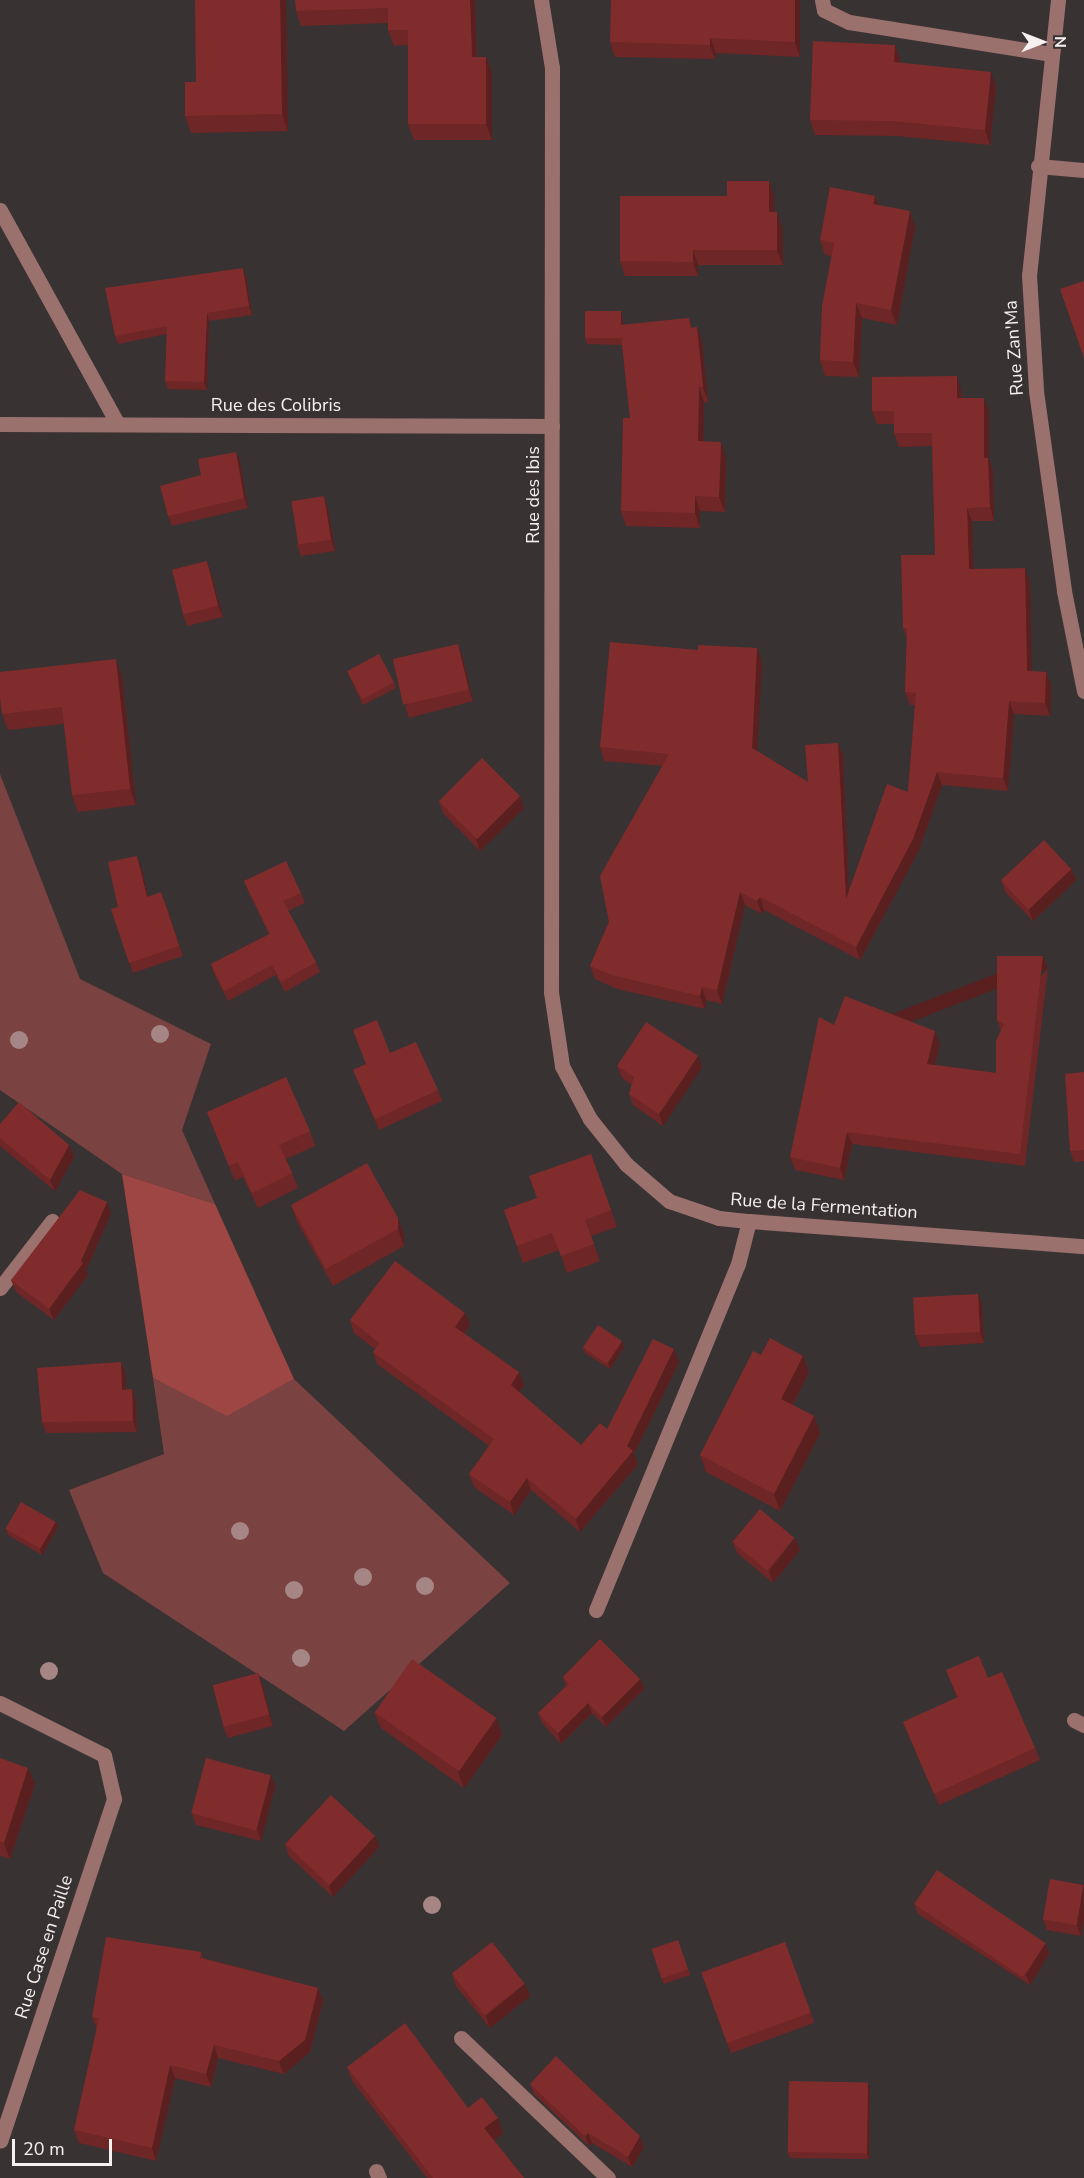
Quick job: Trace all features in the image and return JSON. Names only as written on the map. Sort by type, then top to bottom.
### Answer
[{"type":"street","name":"Rue des Ibis","points":[[541,0],[552,68],[551,992]]},
{"type":"street","points":[[822,0],[824,10],[849,22],[1050,54]]},
{"type":"street","name":"Rue Zan'Ma","points":[[1058,0],[1038,166],[1029,275],[1036,391],[1064,591],[1084,691]]},
{"type":"street","points":[[1038,166],[1084,170]]},
{"type":"street","points":[[0,210],[117,423]]},
{"type":"street","name":"Rue des Colibris","points":[[0,424],[552,426]]},
{"type":"street","name":"Rue de la Fermentation","points":[[551,992],[562,1066],[590,1119],[626,1164],[669,1201],[719,1218],[1084,1246]]},
{"type":"street","points":[[0,1288],[52,1221]]},
{"type":"street","points":[[596,1610],[738,1264],[749,1221]]},
{"type":"street","name":"Rue Case en Paille","points":[[0,1703],[104,1755],[114,1799],[0,2141]]},
{"type":"street","points":[[461,2038],[608,2178]]},
{"type":"shaded area","points":[[0,774],[80,979],[211,1044],[182,1130],[215,1204],[122,1174],[0,1090]]},
{"type":"shaded area","points":[[122,1174],[215,1204],[294,1379],[227,1416],[153,1378]]},
{"type":"shaded area","points":[[153,1378],[227,1415],[294,1379],[510,1583],[344,1731],[103,1573],[69,1490],[164,1454]]},
{"type":"building","points":[[195,0],[280,0],[282,114],[185,116],[185,82],[196,82]]},
{"type":"building","points":[[295,0],[470,0],[472,57],[486,57],[486,124],[408,124],[408,30],[388,30],[388,8],[296,11]]},
{"type":"building","points":[[611,0],[795,0],[795,42],[710,38],[710,45],[610,42]]},
{"type":"building","points":[[813,41],[895,45],[894,62],[991,72],[985,130],[892,121],[810,120]]},
{"type":"building","points":[[727,181],[769,181],[769,212],[777,212],[777,250],[693,250],[693,262],[620,261],[620,196],[727,196]]},
{"type":"building","points":[[830,187],[875,196],[873,204],[910,211],[891,310],[856,303],[853,362],[820,360],[822,306],[834,243],[820,240]]},
{"type":"building","points":[[243,268],[249,306],[207,313],[204,382],[165,381],[167,326],[115,336],[105,288]]},
{"type":"building","points":[[1084,281],[1084,358],[1060,289]]},
{"type":"building","points":[[585,311],[621,311],[621,338],[585,338]]},
{"type":"building","points":[[689,318],[690,328],[697,327],[703,387],[699,387],[698,441],[721,442],[719,497],[695,496],[695,513],[621,511],[623,418],[630,418],[620,325]]},
{"type":"building","points":[[957,376],[957,398],[984,398],[984,458],[988,458],[990,507],[967,508],[969,569],[1025,568],[1027,671],[1046,672],[1045,703],[1009,701],[1003,778],[937,772],[913,839],[856,947],[760,897],[757,901],[740,892],[717,990],[702,987],[700,996],[612,975],[590,966],[609,922],[600,876],[669,754],[600,747],[610,642],[698,650],[698,645],[757,648],[752,748],[808,782],[805,745],[838,743],[846,899],[887,784],[908,792],[916,693],[905,692],[907,628],[903,628],[901,555],[935,555],[932,433],[894,433],[894,411],[872,411],[872,377]]},
{"type":"building","points":[[236,452],[244,498],[168,516],[160,486],[201,475],[198,459]]},
{"type":"building","points":[[324,496],[331,539],[298,545],[291,501]]},
{"type":"building","points":[[207,561],[218,606],[183,614],[172,570]]},
{"type":"building","points":[[458,644],[469,690],[403,705],[393,659]]},
{"type":"building","points":[[379,654],[394,682],[362,699],[347,671]]},
{"type":"building","points":[[116,659],[130,789],[72,795],[62,707],[2,714],[0,672]]},
{"type":"building","points":[[482,758],[520,796],[477,839],[439,801]]},
{"type":"building","points":[[1044,840],[1071,869],[1028,909],[1001,880]]},
{"type":"building","points":[[137,856],[147,897],[161,892],[179,946],[129,963],[111,909],[118,907],[108,862]]},
{"type":"building","points":[[286,861],[301,893],[283,901],[316,962],[281,982],[272,965],[224,991],[211,964],[270,934],[244,881]]},
{"type":"building","points":[[997,956],[1043,956],[1020,1154],[847,1132],[840,1168],[790,1157],[819,1017],[834,1025],[845,996],[935,1031],[927,1064],[996,1073],[996,1041],[1004,1024],[997,1020]]},
{"type":"building","points":[[377,1020],[390,1053],[416,1042],[438,1090],[375,1119],[353,1070],[366,1064],[353,1030]]},
{"type":"building","points":[[646,1022],[698,1056],[659,1114],[629,1094],[634,1077],[617,1066]]},
{"type":"building","points":[[1084,1072],[1084,1150],[1070,1151],[1065,1074]]},
{"type":"building","points":[[286,1077],[310,1131],[279,1145],[292,1173],[252,1193],[238,1162],[229,1166],[207,1112]]},
{"type":"building","points":[[19,1102],[69,1145],[50,1180],[0,1138],[0,1124]]},
{"type":"building","points":[[591,1154],[611,1210],[585,1220],[594,1244],[561,1256],[552,1233],[517,1246],[504,1210],[537,1198],[529,1176]]},
{"type":"building","points":[[367,1163],[398,1218],[398,1229],[326,1269],[291,1205]]},
{"type":"building","points":[[80,1190],[107,1202],[81,1261],[83,1263],[49,1309],[11,1280]]},
{"type":"building","points":[[395,1261],[465,1313],[455,1327],[519,1372],[511,1385],[581,1445],[600,1423],[607,1429],[653,1339],[674,1349],[627,1446],[633,1451],[576,1519],[527,1478],[510,1502],[469,1474],[494,1439],[373,1352],[379,1343],[350,1320]]},
{"type":"building","points":[[978,1294],[980,1332],[915,1335],[913,1297]]},
{"type":"building","points":[[598,1325],[622,1341],[607,1364],[583,1347]]},
{"type":"building","points":[[770,1338],[803,1356],[781,1399],[814,1416],[774,1494],[700,1455],[753,1351],[761,1355]]},
{"type":"building","points":[[121,1362],[122,1390],[132,1389],[133,1421],[42,1422],[37,1368]]},
{"type":"building","points":[[21,1502],[56,1522],[40,1549],[6,1529]]},
{"type":"building","points":[[760,1509],[794,1538],[767,1571],[732,1542]]},
{"type":"building","points":[[600,1639],[640,1679],[602,1717],[588,1703],[558,1733],[538,1713],[569,1684],[563,1677]]},
{"type":"building","points":[[979,1656],[988,1678],[1002,1672],[1035,1748],[934,1794],[903,1722],[958,1697],[946,1670]]},
{"type":"building","points":[[412,1659],[496,1718],[459,1771],[375,1712]]},
{"type":"building","points":[[258,1673],[269,1715],[224,1727],[213,1685]]},
{"type":"building","points":[[0,1758],[28,1768],[4,1843],[0,1841]]},
{"type":"building","points":[[206,1758],[271,1775],[256,1830],[191,1813]]},
{"type":"building","points":[[331,1795],[375,1836],[329,1885],[285,1844]]},
{"type":"building","points":[[937,1870],[1046,1943],[1023,1977],[914,1904]]},
{"type":"building","points":[[1050,1879],[1083,1885],[1076,1925],[1043,1919]]},
{"type":"building","points":[[106,1937],[201,1952],[200,1958],[318,1988],[305,2040],[279,2061],[214,2045],[206,2074],[170,2065],[152,2148],[74,2130],[99,2018],[92,2017]]},
{"type":"building","points":[[678,1940],[688,1969],[662,1978],[652,1949]]},
{"type":"building","points":[[492,1942],[525,1984],[484,2015],[452,1973]]},
{"type":"building","points":[[785,1942],[811,2012],[727,2043],[701,1972]]},
{"type":"building","points":[[405,2023],[468,2108],[482,2097],[498,2118],[484,2128],[524,2178],[433,2178],[347,2067]]},
{"type":"building","points":[[556,2056],[640,2136],[628,2157],[588,2133],[585,2136],[530,2084]]},
{"type":"building","points":[[789,2081],[868,2082],[867,2153],[788,2152]]}]
